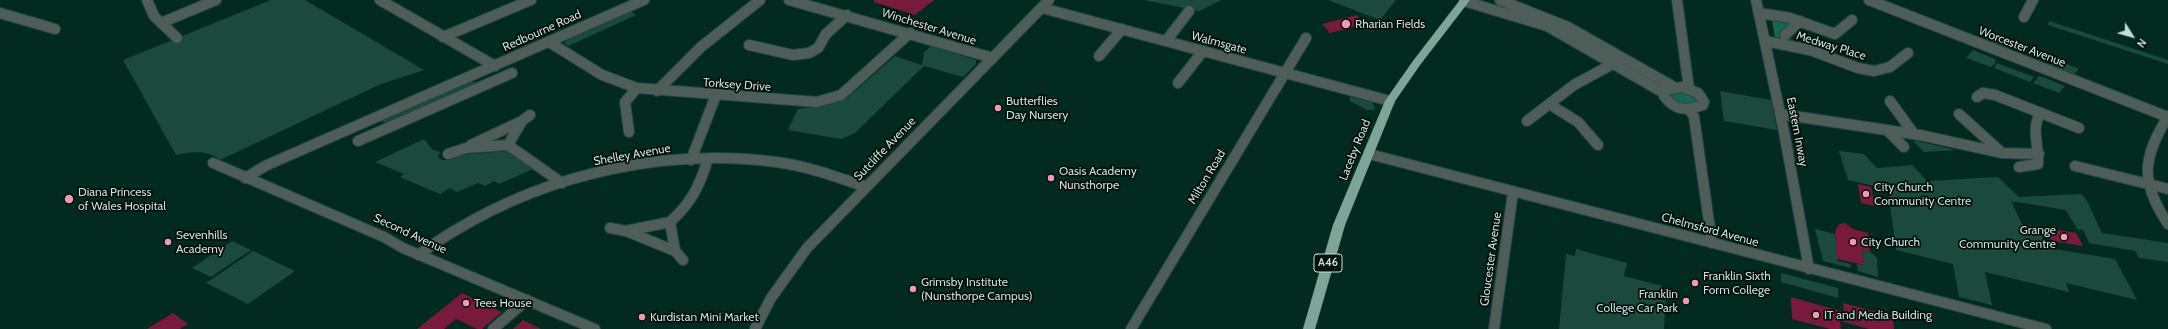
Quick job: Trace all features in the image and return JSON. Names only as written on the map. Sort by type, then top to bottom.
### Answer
[{"type":"highway","name":"Laceby Road","points":[[1309,329],[1339,225],[1390,101],[1416,62],[1464,1]]},
{"type":"street","points":[[147,0],[147,5],[161,23],[162,27],[177,38]]},
{"type":"street","points":[[161,23],[216,0]]},
{"type":"street","points":[[380,0],[494,66]]},
{"type":"street","name":"Redbourne Road","points":[[245,178],[267,165],[644,0]]},
{"type":"street","points":[[657,91],[701,47],[760,0]]},
{"type":"street","name":"Winchester Avenue","points":[[790,0],[847,15],[993,58]]},
{"type":"street","name":"Sutcliffe Avenue","points":[[755,329],[771,298],[807,248],[1049,0]]},
{"type":"street","points":[[1464,1],[1542,20],[1564,35],[1664,93],[1670,103],[1690,110],[1700,108],[1704,102],[1700,95],[1689,89],[1674,87],[1624,58],[1500,0]]},
{"type":"street","points":[[1677,0],[1689,89]]},
{"type":"street","name":"Eastern Inway","points":[[1756,0],[1780,114],[1809,269]]},
{"type":"street","name":"Worcester Avenue","points":[[1868,0],[2168,116]]},
{"type":"street","points":[[2024,17],[2033,0]]},
{"type":"street","points":[[443,37],[526,1]]},
{"type":"street","name":"Walmsgate","points":[[1042,8],[1390,101]]},
{"type":"street","points":[[1166,41],[1190,11]]},
{"type":"street","points":[[0,13],[55,29]]},
{"type":"street","points":[[1759,13],[1800,21],[1835,34],[1852,20]]},
{"type":"street","points":[[749,45],[793,55],[809,53],[818,48],[826,34],[847,15]]},
{"type":"street","points":[[1786,35],[1800,21]]},
{"type":"street","points":[[1099,56],[1122,29]]},
{"type":"street","name":"Torksey Drive","points":[[549,42],[602,75],[636,88],[657,91],[817,102],[830,99],[849,89],[910,33]]},
{"type":"street","name":"Milton Road","points":[[1131,329],[1306,38]]},
{"type":"street","name":"Medway Place","points":[[1765,41],[1810,50],[1858,68],[1874,71],[1890,67],[1908,53]]},
{"type":"street","points":[[1178,83],[1203,51]]},
{"type":"street","points":[[1527,121],[1574,85],[1624,58]]},
{"type":"street","points":[[358,141],[512,73]]},
{"type":"street","points":[[472,76],[484,86]]},
{"type":"street","points":[[1664,93],[1666,90],[1674,87]]},
{"type":"street","points":[[628,132],[625,102],[636,88]]},
{"type":"street","points":[[1977,97],[1983,93],[1988,93],[2079,128]]},
{"type":"street","points":[[691,160],[716,95]]},
{"type":"street","points":[[1890,101],[1914,134]]},
{"type":"street","points":[[1549,104],[1578,122],[1598,145]]},
{"type":"street","points":[[1690,110],[1694,117],[1712,243]]},
{"type":"street","points":[[2018,167],[2038,164],[2039,154],[2034,123],[2040,113]]},
{"type":"street","points":[[1780,114],[1889,132],[1914,134],[2002,152],[2039,154]]},
{"type":"street","points":[[1959,114],[2002,152]]},
{"type":"street","points":[[448,154],[466,148],[522,121],[530,115]]},
{"type":"street","points":[[2168,116],[2157,132],[2146,161],[2147,183],[2157,208],[2168,224]]},
{"type":"street","points":[[372,120],[384,130]]},
{"type":"street","points":[[508,145],[522,121]]},
{"type":"street","points":[[1889,132],[1904,147]]},
{"type":"street","points":[[466,148],[508,145],[562,183]]},
{"type":"street","name":"Chelmsford Avenue","points":[[1368,154],[2046,329]]},
{"type":"street","points":[[626,231],[670,222],[688,206],[696,195],[708,159]]},
{"type":"street","name":"Shelley Avenue","points":[[418,255],[440,239],[491,210],[562,183],[634,166],[708,159],[775,162],[817,171],[866,187]]},
{"type":"street","name":"Second Avenue","points":[[213,163],[245,178],[384,236],[403,248],[418,255],[595,329]]},
{"type":"street","points":[[2075,166],[2168,189]]},
{"type":"street","name":"Gloucester Avenue","points":[[1494,329],[1513,192]]},
{"type":"street","points":[[610,228],[626,231],[679,256],[670,222]]},
{"type":"street","points":[[493,329],[527,300]]},
{"type":"green space","points":[[271,0],[305,0],[424,70],[381,84],[220,160],[210,154],[199,152],[176,155],[123,60]]},
{"type":"green space","points":[[1144,0],[1221,0],[1199,11]]},
{"type":"green space","points":[[1328,0],[1396,0],[1380,20]]},
{"type":"green space","points":[[630,11],[636,15],[568,46],[564,43],[567,40]]},
{"type":"green space","points":[[1772,20],[1793,23],[1790,37],[1793,43],[1775,38]]},
{"type":"green space","points":[[2049,21],[2168,60],[2168,64],[2048,25]]},
{"type":"green space","points":[[1988,34],[2011,43],[2005,50],[1982,41]]},
{"type":"green space","points":[[931,46],[976,60],[976,64],[963,77],[924,66],[855,133],[841,139],[788,130],[798,109],[828,105],[847,98],[895,56],[922,65],[924,55],[922,54]]},
{"type":"green space","points":[[1973,50],[1995,59],[1996,62],[1991,67],[1966,58]]},
{"type":"green space","points":[[2055,59],[2079,69],[2073,76],[2049,67]]},
{"type":"green space","points":[[1997,63],[2034,77],[2030,82],[1994,68]]},
{"type":"green space","points":[[2039,76],[2065,86],[2059,93],[2033,83]]},
{"type":"green space","points":[[469,81],[477,83],[388,124],[383,122],[383,119]]},
{"type":"green space","points":[[1679,89],[1701,100],[1692,107],[1670,100],[1669,92]]},
{"type":"green space","points":[[1720,91],[1771,100],[1777,130],[1724,121]]},
{"type":"green space","points":[[1350,97],[1372,102],[1375,108],[1374,110],[1367,110],[1350,101]]},
{"type":"green space","points":[[424,139],[433,150],[440,152],[438,157],[442,160],[450,160],[460,155],[507,151],[533,169],[499,184],[494,181],[485,186],[478,183],[457,192],[450,188],[440,194],[400,177],[404,174],[375,162]]},
{"type":"green space","points":[[1913,141],[1917,141],[1956,150],[1924,152]]},
{"type":"green space","points":[[1839,151],[1864,154],[1877,168],[1912,165],[1927,181],[1998,177],[2019,197],[2082,194],[2087,201],[2102,233],[2168,243],[2168,262],[2139,258],[2135,251],[2089,243],[2083,230],[2077,229],[2066,210],[2011,201],[2022,224],[2038,227],[2048,248],[2115,259],[2137,300],[2066,283],[2069,292],[1985,272],[1992,305],[1959,297],[1953,264],[1896,250],[1888,189],[1848,180]]},
{"type":"green space","points":[[1815,229],[1835,234],[1838,261],[1850,264],[1851,268],[1823,261]]},
{"type":"green space","points":[[232,241],[251,250],[211,277],[192,268]]},
{"type":"green space","points":[[1576,249],[1627,263],[1624,276],[1662,286],[1663,289],[1666,290],[1664,329],[1559,329],[1566,254],[1575,256]]},
{"type":"green space","points":[[1862,250],[1870,252],[1877,258],[1878,277],[1858,271],[1857,264],[1863,265]]},
{"type":"green space","points":[[253,251],[295,271],[248,304],[206,283]]},
{"type":"green space","points":[[1781,273],[1838,288],[1838,298],[1781,282]]},
{"type":"building","points":[[874,0],[934,0],[915,15],[874,2]]},
{"type":"building","name":"Rharian Fields","points":[[1357,15],[1366,24],[1330,33],[1322,24]]},
{"type":"building","name":"City Church Community Centre","points":[[1858,184],[1871,187],[1875,206],[1861,203]]},
{"type":"building","name":"City Church","points":[[1845,223],[1853,229],[1868,233],[1870,252],[1862,250],[1864,265],[1837,259],[1835,231],[1839,224]]},
{"type":"building","name":"Grange Community Centre","points":[[2044,228],[2076,233],[2083,246],[2052,241]]},
{"type":"building","name":"Tees House","points":[[462,293],[502,312],[482,329],[477,329],[456,319],[444,329],[417,329]]},
{"type":"building","points":[[1791,297],[1844,312],[1843,303],[1893,316],[1894,329],[1869,329],[1840,321],[1841,329],[1830,329],[1792,319]]},
{"type":"building","points":[[173,313],[188,324],[180,329],[147,329]]},
{"type":"building","name":"Tees House","points":[[523,320],[541,329],[513,329]]},
{"type":"place","name":"Rharian Fields","points":[[1346,24]]},
{"type":"place","name":"Butterflies Day Nursery","points":[[998,108]]},
{"type":"place","name":"Oasis Academy Nunsthorpe","points":[[1051,178]]},
{"type":"place","name":"City Church Community Centre","points":[[1866,194]]},
{"type":"place","name":"Diana Princess of Wales Hospital","points":[[69,199]]},
{"type":"place","name":"Grange Community Centre","points":[[2064,237]]},
{"type":"place","name":"Sevenhills Academy","points":[[168,242]]},
{"type":"place","name":"City Church","points":[[1853,242]]},
{"type":"place","name":"Franklin Sixth Form College","points":[[1695,283]]},
{"type":"place","name":"Grimsby Institute (Nunsthorpe Campus)","points":[[913,289]]},
{"type":"place","name":"Franklin College Car Park","points":[[1686,301]]},
{"type":"place","name":"Tees House","points":[[466,303]]},
{"type":"place","name":"IT and Media Building","points":[[1816,315]]},
{"type":"place","name":"Kurdistan Mini Market","points":[[642,317]]}]
